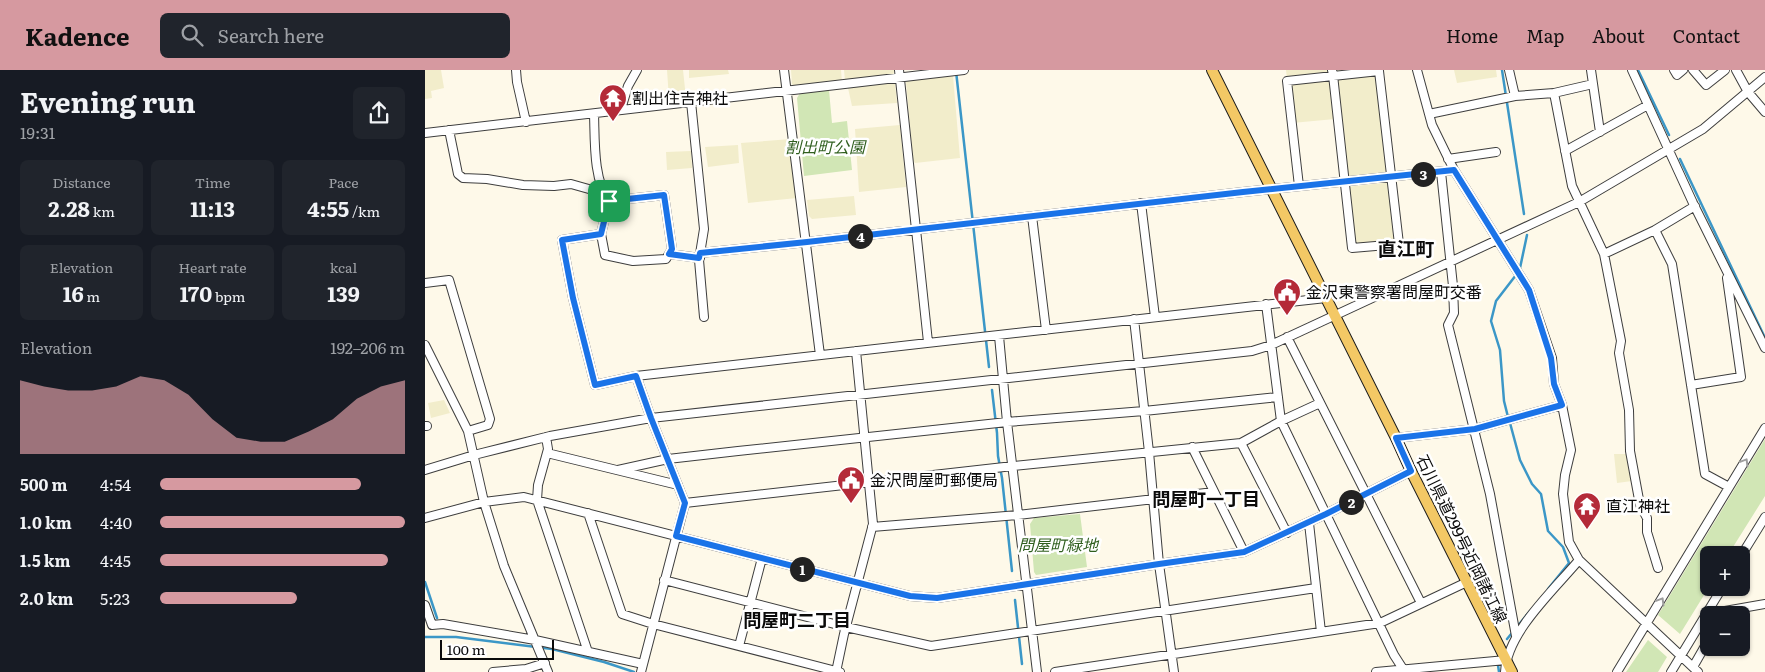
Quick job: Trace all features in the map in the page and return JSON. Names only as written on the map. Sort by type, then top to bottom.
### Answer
[{"type":"main road","name":"石川県道299号近岡諸江線","points":[[1212,70],[1512,672]]},
{"type":"street","points":[[516,70],[526,122]]},
{"type":"street","points":[[621,109],[628,86],[637,70]]},
{"type":"street","points":[[784,70],[807,242],[814,320],[820,355]]},
{"type":"street","points":[[425,134],[621,109],[786,91],[900,74],[964,70]]},
{"type":"street","points":[[1417,70],[1432,125],[1454,170],[1529,290],[1551,358],[1554,384],[1562,405],[1571,450],[1565,474],[1563,494],[1569,542],[1579,560],[1695,670],[1701,656]]},
{"type":"street","points":[[1509,70],[1509,97]]},
{"type":"street","points":[[1591,70],[1600,132]]},
{"type":"street","points":[[1632,70],[1695,206],[1765,348]]},
{"type":"street","points":[[1674,70],[1677,75],[1683,70]]},
{"type":"street","points":[[1693,70],[1706,85],[1725,70]]},
{"type":"street","points":[[1737,70],[1748,92],[1765,112]]},
{"type":"street","points":[[1299,186],[1287,80],[1332,73],[1379,71],[1399,244],[1352,248],[1332,73]]},
{"type":"street","points":[[900,74],[928,342]]},
{"type":"street","points":[[425,470],[474,455],[546,437],[651,418],[1251,351],[1271,345],[1579,202],[1703,128],[1765,77]]},
{"type":"street","points":[[1429,114],[1509,97],[1554,92],[1593,84]]},
{"type":"street","points":[[1554,92],[1572,186],[1604,254],[1621,341],[1619,353],[1629,410],[1630,451],[1640,505],[1647,518],[1647,532],[1658,568]]},
{"type":"street","points":[[691,102],[704,229],[700,255],[704,317]]},
{"type":"street","points":[[1565,151],[1648,105]]},
{"type":"street","points":[[593,114],[597,165],[603,193],[609,201]]},
{"type":"street","points":[[449,130],[458,174],[463,178],[487,178],[523,185],[555,186],[571,184],[603,193]]},
{"type":"street","points":[[1448,159],[1496,152]]},
{"type":"street","points":[[669,254],[700,255],[1141,203],[1454,170]]},
{"type":"street","points":[[1441,172],[1451,261],[1454,313],[1448,325],[1475,429],[1500,541],[1515,634]]},
{"type":"street","points":[[664,195],[672,249],[666,259],[633,261],[605,255],[601,234],[609,201],[664,195]]},
{"type":"street","points":[[1141,203],[1155,317]]},
{"type":"street","points":[[1604,254],[1655,230],[1695,206]]},
{"type":"street","points":[[1032,216],[1046,330]]},
{"type":"street","points":[[1655,230],[1672,264],[1705,474],[1729,487]]},
{"type":"street","points":[[601,234],[562,240],[573,298],[595,385],[636,376],[1325,298]]},
{"type":"street","points":[[1691,385],[1741,377],[1726,270]]},
{"type":"street","points":[[425,283],[449,280],[490,419],[487,425],[468,431]]},
{"type":"street","points":[[1266,304],[1281,421],[1394,655],[1403,669]]},
{"type":"street","points":[[1134,320],[1159,564],[1174,672]]},
{"type":"street","points":[[999,336],[1004,422],[1013,466],[1015,515],[1037,672]]},
{"type":"street","points":[[1287,337],[1421,603]]},
{"type":"street","points":[[425,345],[468,431],[484,502],[504,566],[548,672]]},
{"type":"street","points":[[588,513],[623,614],[653,624],[838,672],[846,626],[872,527],[856,351]]},
{"type":"street","points":[[425,605],[432,626],[443,624],[588,652],[642,668],[685,503],[636,376]]},
{"type":"street","points":[[618,470],[668,459],[865,437],[1004,422],[1144,411],[1278,397]]},
{"type":"street","points":[[685,503],[1013,466],[1241,443],[1281,421],[1320,403]]},
{"type":"street","points":[[1396,438],[1475,429],[1562,405]]},
{"type":"street","points":[[1617,672],[1765,428]]},
{"type":"street","points":[[546,437],[548,449],[538,485],[537,500],[588,652]]},
{"type":"street","points":[[1241,443],[1287,533]]},
{"type":"street","points":[[1192,447],[1244,552]]},
{"type":"street","points":[[547,453],[678,486]]},
{"type":"street","points":[[425,518],[484,502],[524,497],[910,596],[937,598],[1244,552],[1309,523],[1411,471]]},
{"type":"street","points":[[872,527],[1001,517],[1215,492]]},
{"type":"street","points":[[1747,546],[1765,517]]},
{"type":"street","points":[[1309,523],[1321,632]]},
{"type":"street","points":[[739,646],[762,558]]},
{"type":"street","points":[[1505,672],[1506,660],[1515,634],[1579,560]]},
{"type":"street","points":[[664,580],[931,646],[1316,588]]},
{"type":"street","points":[[1055,672],[1380,623],[1467,582]]},
{"type":"street","points":[[1671,672],[1717,596]]},
{"type":"street","points":[[1750,607],[1765,604]]},
{"type":"street","points":[[1376,672],[1506,660]]},
{"type":"street","points":[[497,672],[545,663]]},
{"type":"shaded area","points":[[425,70],[441,70],[444,88],[431,91],[432,98],[425,99]]},
{"type":"shaded area","points":[[667,70],[683,70],[686,98],[669,99]]},
{"type":"shaded area","points":[[689,70],[728,70],[729,74],[689,78]]},
{"type":"shaded area","points":[[791,70],[841,70],[842,82],[797,88],[792,84]]},
{"type":"shaded area","points":[[844,70],[894,71],[893,76],[845,81]]},
{"type":"shaded area","points":[[1286,70],[1329,70],[1335,119],[1292,123]]},
{"type":"shaded area","points":[[1334,70],[1381,70],[1392,175],[1347,180]]},
{"type":"shaded area","points":[[1454,70],[1496,70],[1497,77],[1457,83]]},
{"type":"shaded area","points":[[953,76],[960,158],[915,163],[913,160],[906,81]]},
{"type":"shaded area","points":[[895,83],[897,103],[852,106],[848,88]]},
{"type":"shaded area","points":[[900,125],[906,187],[859,192],[855,129]]},
{"type":"shaded area","points":[[791,139],[797,198],[748,203],[741,143]]},
{"type":"shaded area","points":[[738,145],[739,163],[708,167],[705,147]]},
{"type":"shaded area","points":[[691,151],[692,168],[667,170],[666,152]]},
{"type":"shaded area","points":[[1393,182],[1399,244],[1354,249],[1346,187]]},
{"type":"shaded area","points":[[854,196],[856,215],[812,219],[809,216],[807,200]]},
{"type":"shaded area","points":[[444,400],[450,413],[431,418],[428,403]]},
{"type":"shaded area","points":[[1614,454],[1628,454],[1632,481],[1617,483]]},
{"type":"green space","name":"割出町公園","points":[[829,90],[832,123],[847,121],[852,170],[804,176],[797,98],[800,93]]},
{"type":"green space","points":[[1765,439],[1765,496],[1734,546],[1700,546],[1700,596],[1703,596],[1680,634],[1658,615]]},
{"type":"green space","name":"問屋町緑地","points":[[1080,514],[1087,567],[1036,575],[1034,572],[1030,524],[1034,518]]},
{"type":"green space","points":[[1648,640],[1667,657],[1658,672],[1626,672]]},
{"type":"waterway","points":[[1502,70],[1524,214]]},
{"type":"waterway","points":[[1638,70],[1669,135]]},
{"type":"waterway","points":[[956,71],[989,367]]},
{"type":"waterway","points":[[1680,159],[1765,338]]},
{"type":"waterway","points":[[1520,268],[1527,235]]},
{"type":"waterway","points":[[1508,417],[1504,401],[1500,350],[1491,321],[1496,301],[1516,275]]},
{"type":"waterway","points":[[992,390],[1012,571]]},
{"type":"waterway","points":[[1510,423],[1520,460],[1532,484],[1541,494],[1548,531],[1563,547],[1569,563],[1548,589]]},
{"type":"waterway","points":[[425,582],[437,618]]},
{"type":"waterway","points":[[1015,600],[1022,664]]},
{"type":"waterway","points":[[1507,639],[1530,611]]},
{"type":"waterway","points":[[425,637],[456,637],[552,649],[604,662],[634,672]]},
{"type":"waterway","points":[[1498,665],[1499,672]]},
{"type":"place","name":"割出住吉神社","points":[[613,122]]},
{"type":"place","name":"金沢東警察署問屋町交番","points":[[1287,316]]},
{"type":"place","name":"金沢問屋町郵便局","points":[[851,504]]},
{"type":"place","name":"直江神社","points":[[1587,530]]},
{"type":"district","name":"直江町","points":[[1406,249]]},
{"type":"district","name":"問屋町一丁目","points":[[1206,500]]},
{"type":"district","name":"問屋町二丁目","points":[[797,621]]},
{"type":"route","points":[[1454,170],[1529,290],[1551,358],[1554,384],[1562,405],[1475,429],[1396,438],[1411,471],[1292,531],[1244,552],[937,598],[910,596],[676,536],[685,503],[636,376],[595,385],[573,298],[562,240],[601,234],[609,201],[664,195],[672,249],[669,254],[699,258],[700,253],[1454,170]]}]
